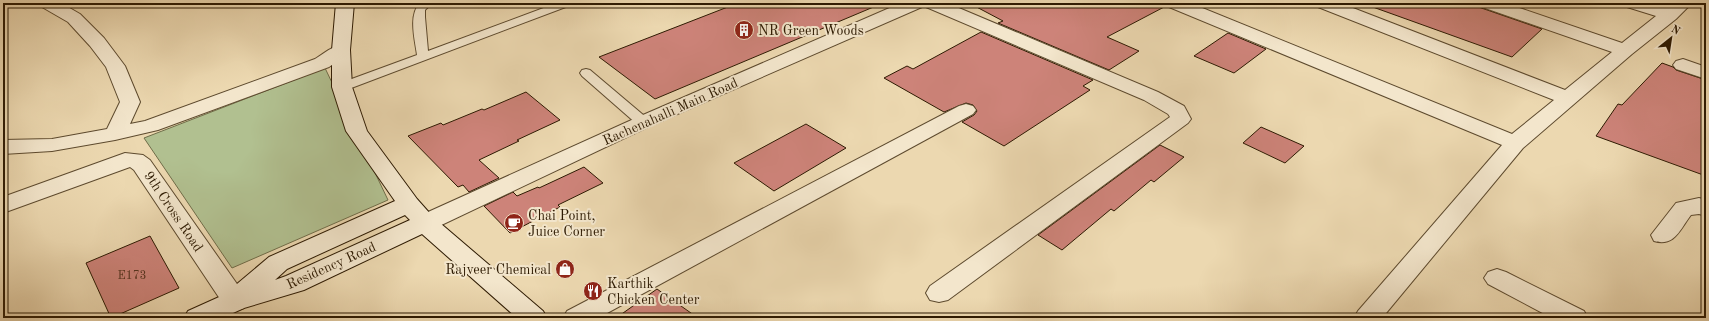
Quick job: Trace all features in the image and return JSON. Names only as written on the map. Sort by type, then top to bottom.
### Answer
[{"type":"street","points":[[48,3],[74,18],[97,42],[115,66],[130,102],[115,134]]},
{"type":"street","points":[[345,3],[341,50],[342,87],[357,131],[409,204],[425,223],[534,318]]},
{"type":"street","name":"Rachenahalli Main Road","points":[[425,223],[643,122],[916,3]]},
{"type":"street","points":[[932,3],[1151,96],[1177,110],[1182,119],[939,293]]},
{"type":"street","points":[[1175,3],[1515,143]]},
{"type":"street","points":[[1324,3],[1567,98]]},
{"type":"street","points":[[1488,3],[1625,50]]},
{"type":"street","points":[[1633,3],[1677,9]]},
{"type":"street","points":[[1367,318],[1515,143],[1625,50],[1677,9]]},
{"type":"street","points":[[3,147],[52,145],[151,126],[322,63],[341,50]]},
{"type":"street","points":[[1683,65],[1706,73]]},
{"type":"street","points":[[576,318],[966,110]]},
{"type":"street","name":"9th Cross Road","points":[[3,205],[125,160],[135,160],[142,165],[235,301]]},
{"type":"street","name":"Residency Road","points":[[235,301],[278,263],[409,204]]},
{"type":"street","points":[[1663,235],[1684,208],[1699,206],[1706,208]]},
{"type":"street","name":"Residency Road","points":[[197,318],[235,301],[295,283],[425,223]]},
{"type":"street","points":[[1497,278],[1575,318]]},
{"type":"lane","points":[[423,57],[419,17],[420,9],[426,3]]},
{"type":"lane","points":[[342,87],[567,3]]},
{"type":"lane","points":[[586,73],[643,122]]},
{"type":"green space","points":[[325,68],[388,200],[232,268],[144,138]]},
{"type":"building","name":"NR Green Woods","points":[[738,3],[883,3],[655,99],[599,57]]},
{"type":"building","points":[[969,3],[1165,3],[1166,6],[1107,37],[1139,51],[1109,70],[998,23],[1003,21]]},
{"type":"building","points":[[1371,3],[1467,3],[1542,29],[1512,57],[1370,6]]},
{"type":"building","points":[[981,32],[1093,80],[1083,86],[1090,90],[1004,146],[962,122],[974,115],[977,111],[973,105],[966,103],[944,112],[884,78],[907,66],[913,69]]},
{"type":"building","points":[[1228,33],[1266,49],[1234,73],[1194,56]]},
{"type":"building","points":[[1662,63],[1673,67],[1676,70],[1706,80],[1706,176],[1596,136],[1618,104],[1622,105]]},
{"type":"building","points":[[526,92],[560,120],[479,160],[499,178],[469,192],[463,185],[458,187],[408,136],[441,123],[443,125],[482,109],[484,110]]},
{"type":"building","points":[[806,124],[846,148],[774,191],[734,163]]},
{"type":"building","points":[[1261,127],[1304,146],[1285,163],[1243,143]]},
{"type":"building","points":[[1160,145],[1184,157],[1154,182],[1151,180],[1114,211],[1111,209],[1062,250],[1038,235]]},
{"type":"building","points":[[584,167],[603,183],[558,205],[560,207],[510,233],[484,206],[513,192],[517,196],[538,187],[539,188]]},
{"type":"building","points":[[150,236],[179,288],[111,318],[86,263]]},
{"type":"building","points":[[657,289],[698,318],[616,318]]},
{"type":"place","name":"NR Green Woods","points":[[744,30]]},
{"type":"place","name":"Chai Point, Juice Corner","points":[[514,223]]},
{"type":"place","name":"Rajveer Chemical","points":[[565,269]]},
{"type":"place","name":"Karthik Chicken Center","points":[[593,291]]}]
